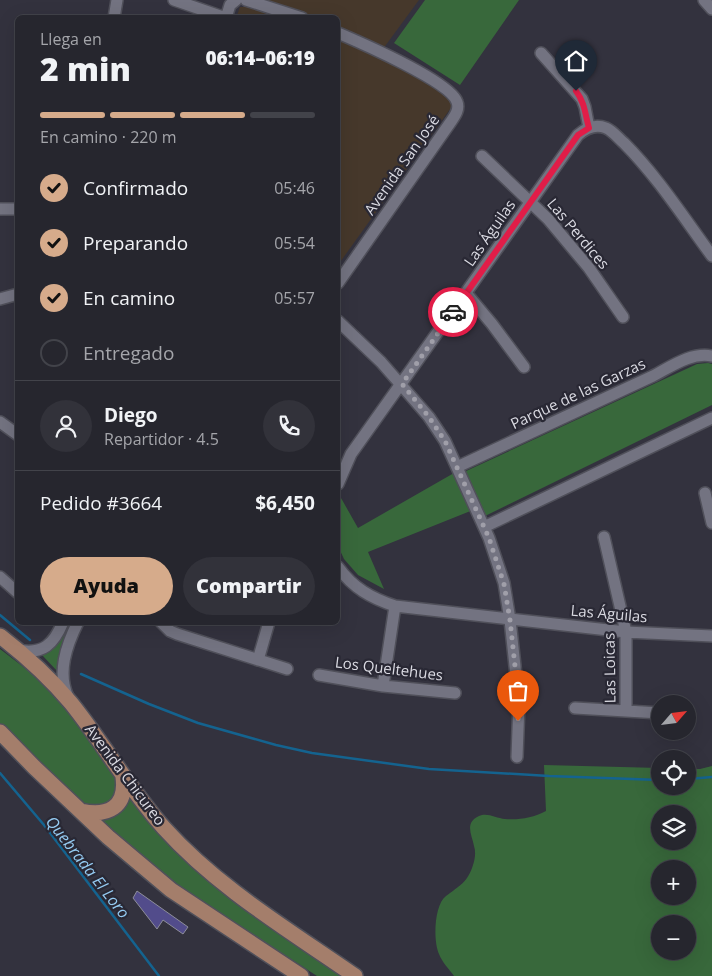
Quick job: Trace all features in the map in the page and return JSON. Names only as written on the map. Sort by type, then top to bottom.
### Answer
[{"type":"main road","name":"Avenida Chicureo","points":[[0,636],[40,670],[71,704],[123,777],[165,828],[208,872],[355,976]]},
{"type":"main road","points":[[0,732],[108,837],[171,890],[301,976]]},
{"type":"main road","points":[[81,811],[100,812],[113,808],[122,796],[123,777]]},
{"type":"street","points":[[114,15],[116,0]]},
{"type":"street","points":[[174,0],[217,15]]},
{"type":"street","points":[[227,15],[230,5],[236,0]]},
{"type":"street","points":[[246,0],[293,15]]},
{"type":"street","points":[[704,0],[712,9]]},
{"type":"street","name":"Avenida San José","points":[[340,33],[416,71],[453,94],[458,105],[457,112],[450,123],[340,280]]},
{"type":"street","points":[[541,53],[582,99],[589,128],[599,127],[610,130],[632,152],[712,256]]},
{"type":"street","name":"Las Águilas","points":[[342,462],[351,454],[402,384],[530,200],[578,135],[589,128]]},
{"type":"street","name":"Las Perdices","points":[[482,156],[530,200],[572,247],[623,317]]},
{"type":"street","points":[[0,208],[15,209]]},
{"type":"street","points":[[466,293],[524,367]]},
{"type":"street","points":[[0,299],[15,295]]},
{"type":"street","points":[[340,323],[359,339],[402,384],[429,417],[445,441],[484,526],[504,584],[510,620],[519,703],[517,757]]},
{"type":"street","name":"Parque de las Garzas","points":[[457,466],[683,360],[696,356],[712,356]]},
{"type":"street","points":[[484,526],[712,418]]},
{"type":"street","points":[[0,422],[15,433]]},
{"type":"street","points":[[705,493],[712,523]]},
{"type":"street","name":"Las Loicas","points":[[604,537],[626,632],[626,711]]},
{"type":"street","name":"Las Águilas","points":[[340,570],[350,582],[363,593],[395,606],[626,632],[712,636]]},
{"type":"street","points":[[0,577],[15,590]]},
{"type":"street","points":[[383,686],[395,606]]},
{"type":"street","points":[[18,650],[35,650],[46,646],[56,638],[62,625]]},
{"type":"street","points":[[71,704],[63,683],[63,670],[68,648],[77,625]]},
{"type":"street","points":[[164,625],[177,634],[287,669]]},
{"type":"street","points":[[258,660],[268,625]]},
{"type":"street","name":"Los Queltehues","points":[[319,675],[383,686],[455,693]]},
{"type":"street","name":"Las Loicas","points":[[575,708],[651,712]]},
{"type":"shaded area","points":[[254,0],[419,0],[380,53],[447,96],[453,105],[340,262],[340,15],[237,15],[240,7],[252,7]]},
{"type":"green space","points":[[425,0],[519,0],[460,85],[394,43]]},
{"type":"green space","points":[[697,364],[712,364],[712,405],[485,516],[464,472]]},
{"type":"green space","points":[[454,473],[473,510],[368,552],[384,589],[358,575],[344,559],[340,550],[341,498],[358,528]]},
{"type":"green space","points":[[67,625],[73,625],[59,673],[42,655],[56,646]]},
{"type":"green space","points":[[0,649],[47,685],[200,872],[345,976],[317,976],[191,900],[124,845],[0,725]]},
{"type":"green space","points":[[544,765],[651,768],[651,795],[696,795],[696,769],[712,766],[712,976],[454,976],[439,954],[435,932],[437,915],[442,901],[466,880],[471,871],[475,858],[475,848],[470,830],[472,822],[482,815],[515,819],[531,817],[546,811]]},
{"type":"building","points":[[137,891],[188,927],[183,934],[163,920],[157,929],[133,898]]},
{"type":"waterway","points":[[0,615],[30,640]]},
{"type":"waterway","points":[[81,674],[198,723],[312,753],[429,769],[651,780]]},
{"type":"waterway","name":"Quebrada El Loro","points":[[0,773],[44,825],[159,976]]},
{"type":"waterway","points":[[696,778],[712,777]]},
{"type":"way so far","points":[[453,312],[402,384],[429,417],[445,441],[489,538],[504,584],[510,620],[519,703],[518,721]]},
{"type":"route","points":[[453,312],[530,200],[578,135],[589,128],[585,107],[576,91]]}]
